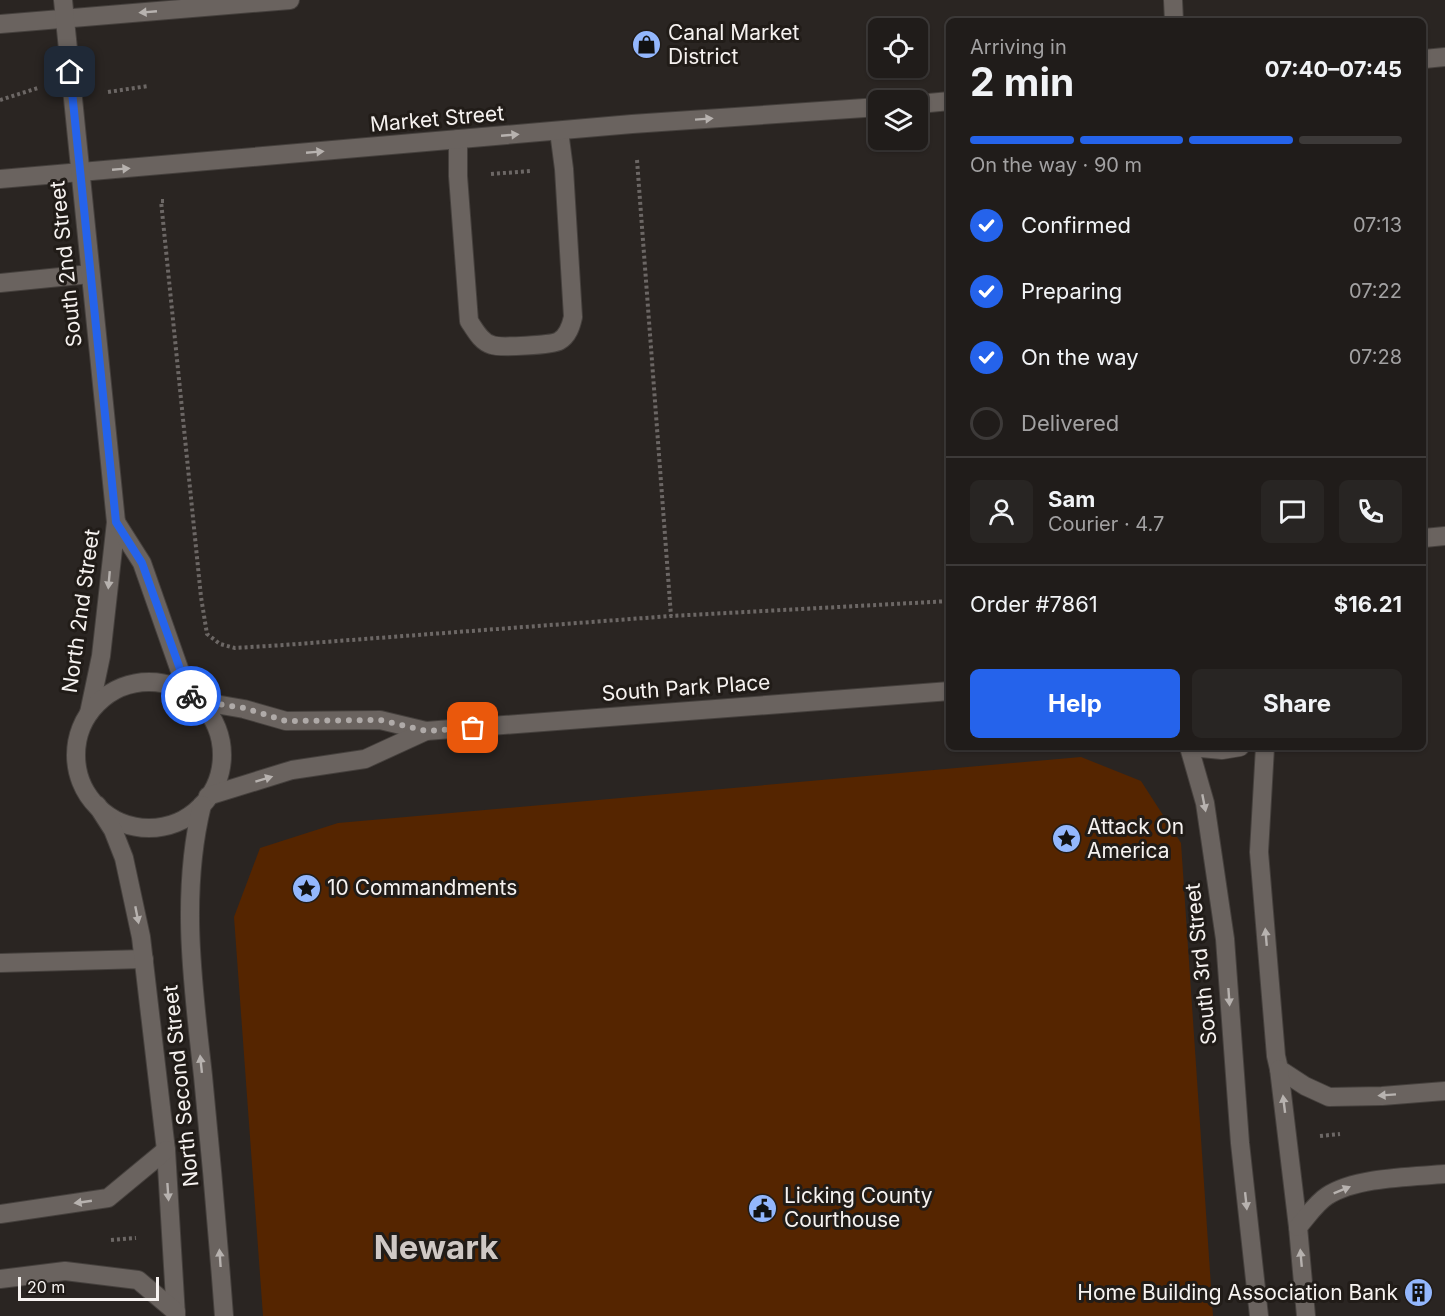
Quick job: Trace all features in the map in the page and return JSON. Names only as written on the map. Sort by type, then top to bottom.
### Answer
[{"type":"main road","name":"South 2nd Street","points":[[63,0],[116,522]]},
{"type":"main road","points":[[0,24],[290,0]]},
{"type":"main road","points":[[1173,0],[1174,18]]},
{"type":"main road","points":[[1426,59],[1445,57]]},
{"type":"main road","points":[[928,103],[946,101]]},
{"type":"main road","name":"Market Street","points":[[0,179],[868,107]]},
{"type":"main road","points":[[458,140],[458,176],[469,321],[478,335],[490,345],[504,347],[558,341],[569,330],[573,317],[564,169],[559,131]]},
{"type":"main road","points":[[0,282],[90,274]]},
{"type":"main road","name":"North 2nd Street","points":[[116,522],[142,563],[193,698]]},
{"type":"main road","name":"North 2nd Street","points":[[89,713],[101,656],[116,522]]},
{"type":"main road","points":[[1426,538],[1445,536]]},
{"type":"main road","points":[[157,682],[179,688],[193,698],[212,719],[221,740],[221,763],[216,784],[205,801],[181,820],[157,827],[132,826],[108,816],[90,799],[79,776],[75,751],[81,726],[94,706],[112,691],[134,683],[157,682]]},
{"type":"main road","name":"South Park Place","points":[[193,698],[244,708],[286,721],[380,720],[426,731],[946,691]]},
{"type":"main road","name":"South Park Place","points":[[205,801],[292,770],[364,759],[426,731]]},
{"type":"main road","name":"South 3rd Street","points":[[1191,750],[1205,803],[1225,939],[1240,1143],[1259,1316]]},
{"type":"main road","points":[[1265,750],[1258,852],[1276,1056],[1288,1138],[1306,1316]]},
{"type":"main road","name":"North Second Street","points":[[205,801],[192,852],[189,901],[194,986],[219,1232],[224,1316]]},
{"type":"main road","name":"North Second Street","points":[[97,805],[113,830],[124,858],[144,959],[166,1150],[176,1314]]},
{"type":"main road","points":[[0,963],[144,959]]},
{"type":"main road","points":[[1279,1069],[1305,1086],[1329,1097],[1445,1091]]},
{"type":"main road","points":[[0,1214],[108,1198],[166,1150]]},
{"type":"main road","points":[[1298,1227],[1326,1197],[1348,1186],[1398,1178],[1445,1174]]},
{"type":"main road","points":[[0,1279],[65,1271],[138,1280],[176,1314]]},
{"type":"path","points":[[108,92],[147,86]]},
{"type":"path","points":[[0,100],[38,88]]},
{"type":"path","points":[[627,161],[637,160],[671,616]]},
{"type":"path","points":[[458,176],[564,169]]},
{"type":"path","points":[[173,200],[161,201],[201,597],[207,634],[220,644],[235,648],[671,616],[946,601]]},
{"type":"shaded area","points":[[1081,757],[1141,781],[1181,843],[1213,1316],[263,1316],[234,917],[260,848],[338,823]]},
{"type":"way so far","points":[[191,696],[198,701],[244,708],[286,721],[380,720],[426,731],[473,728]]},
{"type":"place","name":"Canal Market District","points":[[647,45]]},
{"type":"place","name":"Attack On America","points":[[1066,839]]},
{"type":"place","name":"10 Commandments","points":[[306,888]]},
{"type":"place","name":"Licking County Courthouse","points":[[763,1208]]},
{"type":"place","name":"Home Building Association Bank","points":[[1419,1293]]},
{"type":"district","name":"Newark","points":[[436,1247]]},
{"type":"route","points":[[70,72],[116,522],[142,563],[191,696]]}]
